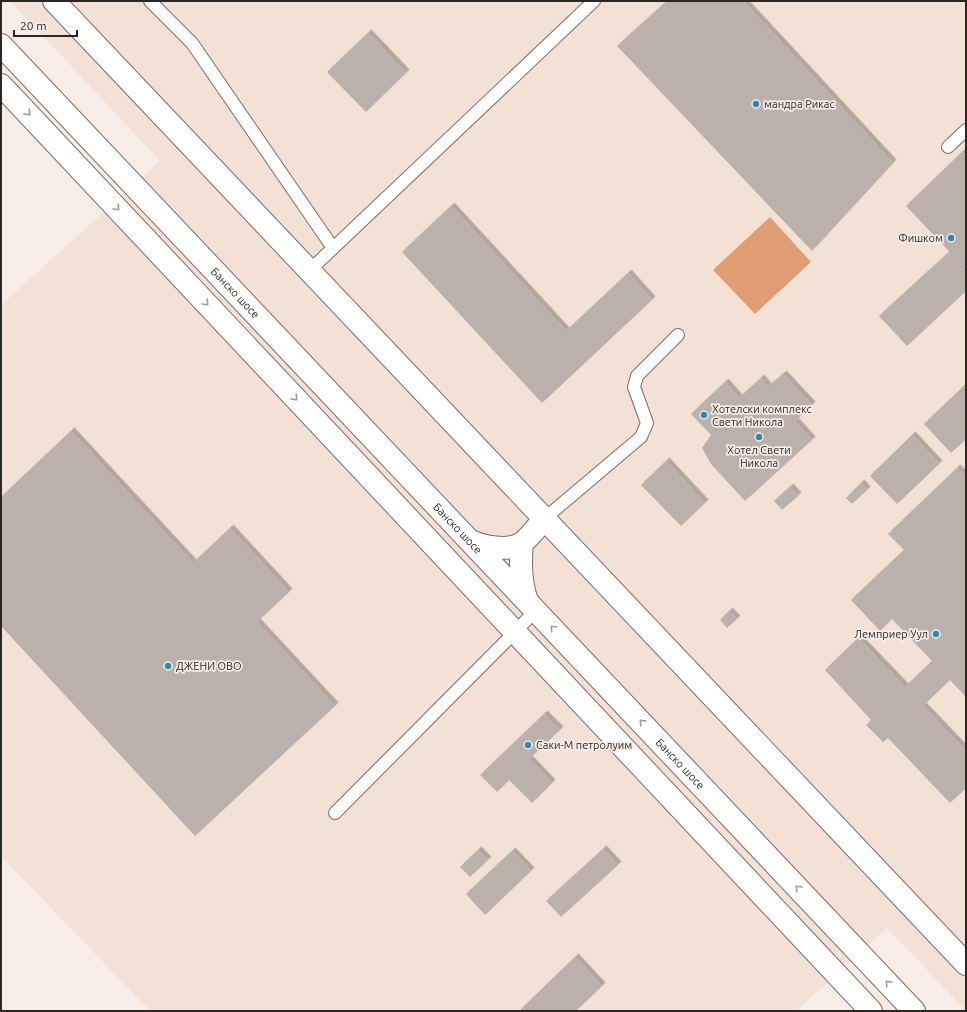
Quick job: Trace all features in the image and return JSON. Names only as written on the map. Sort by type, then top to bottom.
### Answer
[{"type":"main road","points":[[54,1],[966,964]]},
{"type":"main road","name":"Банско шосе","points":[[1,45],[914,1011]]},
{"type":"main road","points":[[1,85],[871,1011]]},
{"type":"main road","points":[[467,539],[489,547],[500,548],[522,543],[544,519]]},
{"type":"main road","points":[[522,543],[521,567],[523,589],[531,606]]},
{"type":"lane","points":[[150,1],[192,43],[333,248]]},
{"type":"lane","points":[[310,270],[594,1]]},
{"type":"lane","points":[[948,147],[966,130]]},
{"type":"lane","points":[[544,519],[641,437],[647,423],[634,387],[637,376],[678,335]]},
{"type":"lane","points":[[335,813],[515,632],[531,606]]},
{"type":"shaded area","points":[[10,1],[966,1],[966,1011],[887,928],[796,1011],[150,1011],[1,856],[1,305],[160,161]]},
{"type":"shaded area","points":[[770,217],[811,262],[755,314],[713,270]]},
{"type":"building","name":"мандра Рикас","points":[[667,1],[743,1],[893,163],[812,251],[617,46]]},
{"type":"building","points":[[368,33],[406,73],[366,112],[327,72]]},
{"type":"building","name":"Фишком","points":[[962,152],[966,156],[966,269],[906,206]]},
{"type":"building","points":[[451,206],[566,331],[628,273],[652,300],[542,403],[402,252]]},
{"type":"building","points":[[948,253],[966,272],[966,291],[907,346],[879,316]]},
{"type":"building","name":"Хотел Свети Никола","points":[[783,374],[812,405],[795,421],[812,440],[745,501],[711,464],[702,448],[711,435],[691,414],[725,382],[739,398],[761,378],[768,387]]},
{"type":"building","points":[[966,384],[966,439],[951,453],[924,424]]},
{"type":"building","name":"ДЖЕНИ ОВО","points":[[71,431],[193,563],[230,528],[289,592],[257,622],[335,706],[195,836],[1,626],[1,497]]},
{"type":"building","points":[[912,435],[939,464],[897,504],[870,476]]},
{"type":"building","points":[[666,461],[705,503],[681,526],[641,485]]},
{"type":"building","name":"Лемприер Уул","points":[[957,468],[966,477],[966,697],[950,680],[923,706],[966,751],[966,788],[950,803],[888,738],[883,742],[866,725],[871,720],[825,670],[858,638],[905,687],[932,661],[892,619],[880,631],[851,600],[904,550],[888,534]]},
{"type":"building","points":[[861,483],[867,490],[852,504],[846,498]]},
{"type":"building","points":[[790,487],[798,496],[782,510],[774,501]]},
{"type":"building","points":[[729,611],[737,619],[727,628],[720,620]]},
{"type":"building","name":"Саки-М петролуим","points":[[544,714],[560,730],[529,759],[552,783],[532,803],[509,780],[497,792],[480,775]]},
{"type":"building","points":[[603,849],[618,865],[561,917],[546,901]]},
{"type":"building","points":[[478,850],[488,860],[470,877],[460,867]]},
{"type":"building","points":[[512,851],[531,871],[485,915],[466,894]]},
{"type":"building","points":[[575,957],[602,986],[576,1011],[519,1011]]},
{"type":"place","name":"мандра Рикас","points":[[756,104]]},
{"type":"place","name":"Фишком","points":[[951,238]]},
{"type":"place","name":"Хотелски комплекс Свети Никола","points":[[704,415]]},
{"type":"place","name":"Хотел Свети Никола","points":[[759,437]]},
{"type":"place","name":"Лемприер Уул","points":[[936,634]]},
{"type":"place","name":"ДЖЕНИ ОВО","points":[[168,666]]},
{"type":"place","name":"Саки-М петролуим","points":[[528,745]]}]
